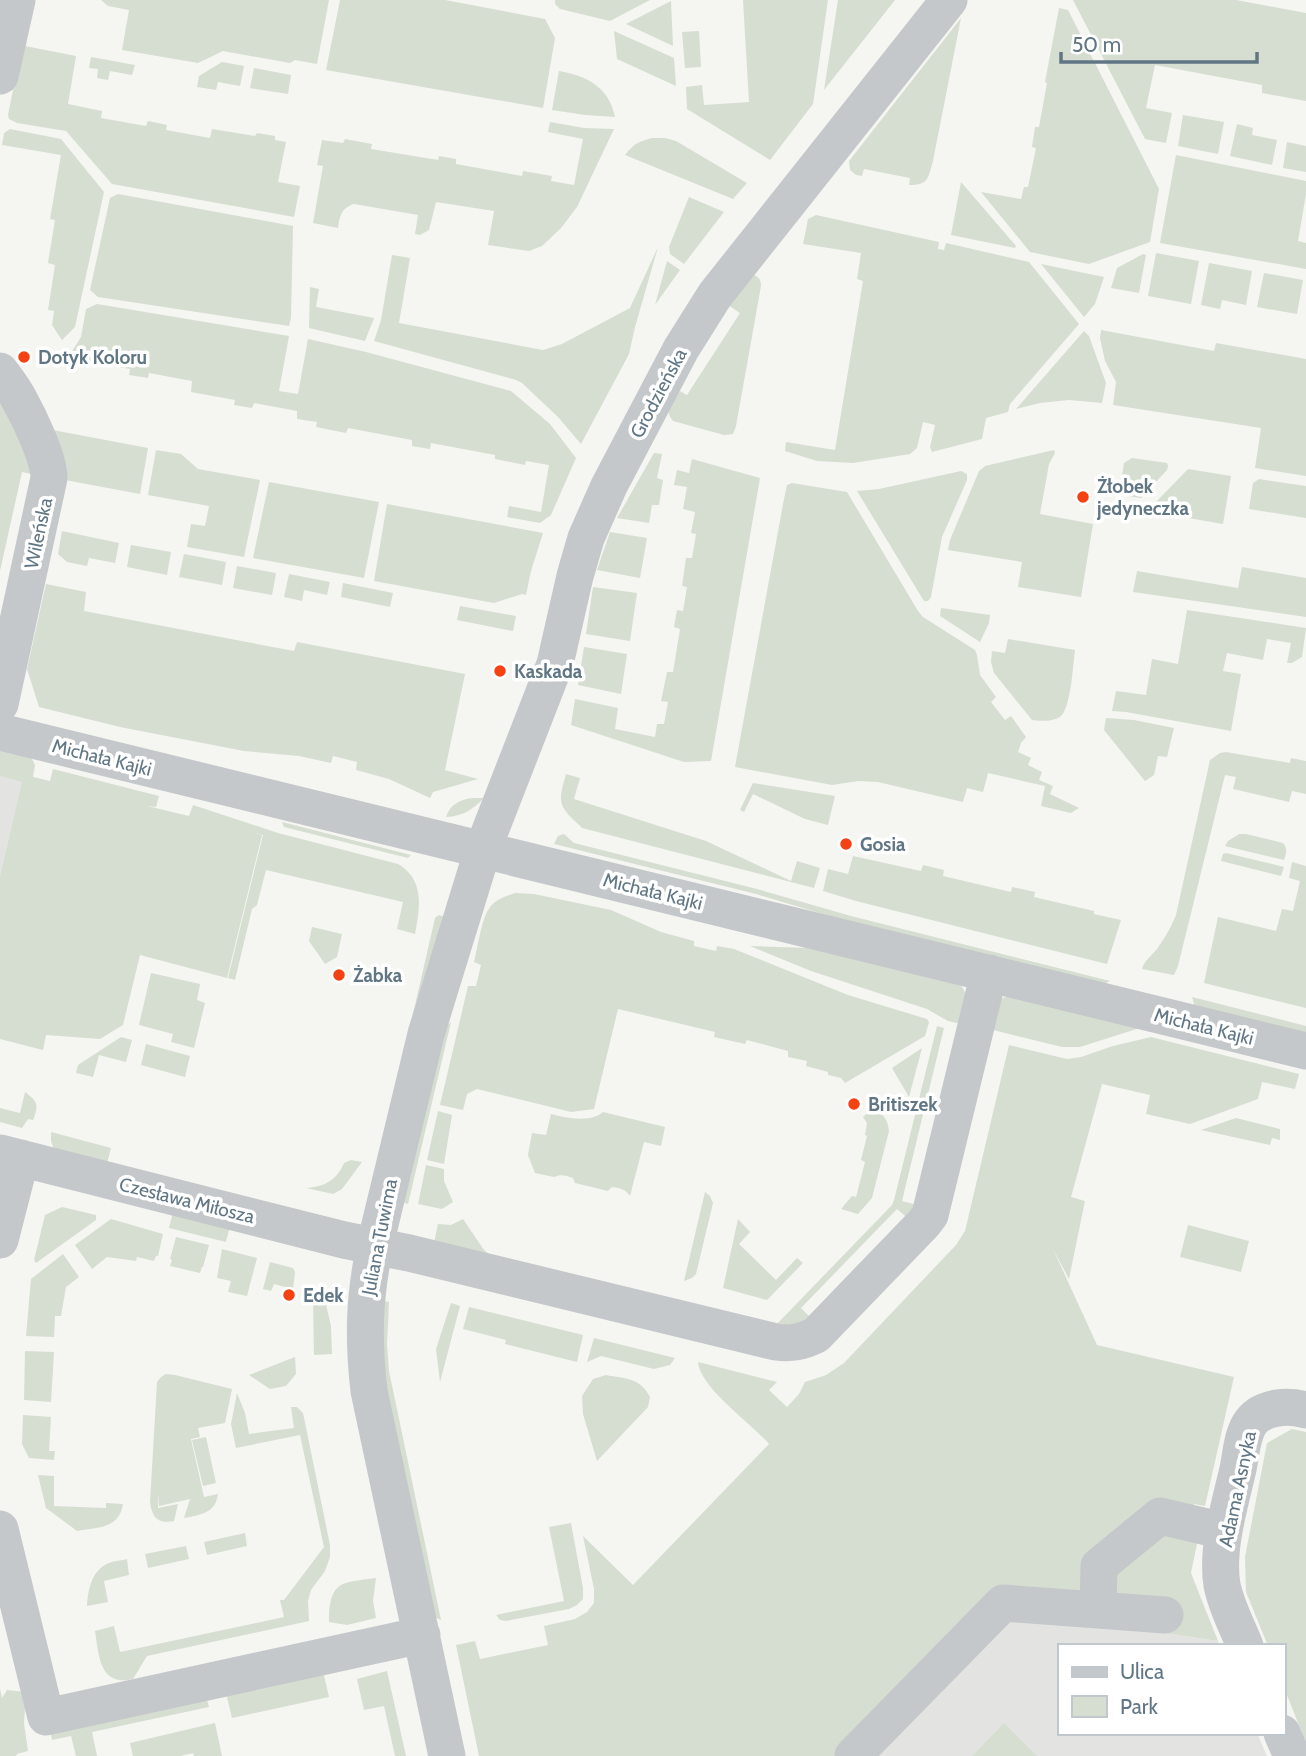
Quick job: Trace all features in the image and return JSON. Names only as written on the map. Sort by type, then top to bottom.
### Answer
[{"type":"street","points":[[0,76],[17,0]]},
{"type":"street","name":"Grodzieńska","points":[[483,849],[555,664],[586,538],[609,486],[681,349],[715,295],[949,0]]},
{"type":"street","name":"Wileńska","points":[[0,371],[19,398],[49,470],[43,512],[0,704]]},
{"type":"street","name":"Michała Kajki","points":[[0,732],[1306,1051]]},
{"type":"street","name":"Juliana Tuwima","points":[[447,1756],[369,1391],[364,1330],[369,1272],[423,1046],[483,849]]},
{"type":"street","name":"Czesława Miłosza","points":[[10,1155],[344,1240],[375,1245],[776,1342],[795,1343],[816,1335],[930,1214],[989,973]]},
{"type":"street","points":[[0,1240],[10,1155]]},
{"type":"street","name":"Adama Asnyka","points":[[1244,1644],[1223,1586],[1221,1563],[1224,1531],[1245,1437],[1251,1422],[1273,1409],[1285,1407],[1306,1410]]},
{"type":"street","points":[[1098,1610],[1099,1566],[1160,1516],[1224,1531]]},
{"type":"street","points":[[0,1529],[46,1717],[422,1635]]},
{"type":"street","points":[[853,1756],[1003,1603],[1165,1615]]},
{"type":"street","points":[[1283,1735],[1292,1756]]},
{"type":"shaded area","points":[[0,747],[31,755],[0,891]]},
{"type":"shaded area","points":[[1006,1618],[1106,1624],[1218,1641],[1219,1644],[1058,1644],[1058,1735],[1258,1735],[1267,1756],[873,1756]]},
{"type":"green space","points":[[101,0],[329,0],[317,64],[295,60],[290,63],[223,51],[198,63],[122,50],[129,10],[108,6]]},
{"type":"green space","points":[[340,0],[445,0],[545,19],[555,38],[543,108],[326,70]]},
{"type":"green space","points":[[555,0],[650,0],[610,21],[560,9]]},
{"type":"green space","points":[[743,0],[828,0],[813,104],[770,160],[687,109],[686,87],[702,85],[704,105],[749,102]]},
{"type":"green space","points":[[838,0],[895,0],[824,90]]},
{"type":"green space","points":[[1073,0],[1236,0],[1306,13],[1306,101],[1262,93],[1262,85],[1155,65],[1146,108],[1172,113],[1166,143],[1145,139]]},
{"type":"green space","points":[[671,1],[673,46],[626,24]]},
{"type":"green space","points":[[1059,8],[1068,10],[1159,189],[1150,242],[1089,264],[1030,252],[981,192],[1021,199],[1024,187],[1028,187],[1036,148],[1032,147],[1035,127],[1039,127]]},
{"type":"green space","points":[[961,18],[933,161],[927,179],[920,184],[909,185],[910,178],[864,169],[862,176],[856,175],[850,170],[849,161]]},
{"type":"green space","points":[[614,31],[674,58],[676,86],[617,59]]},
{"type":"green space","points":[[699,31],[701,67],[685,68],[682,32]]},
{"type":"green space","points":[[25,46],[76,56],[68,104],[102,111],[101,118],[146,126],[148,121],[167,125],[166,130],[210,138],[212,129],[255,136],[257,133],[275,136],[275,140],[286,142],[278,182],[300,186],[294,217],[112,184],[66,131],[17,123],[9,119],[16,75]]},
{"type":"green space","points":[[91,57],[135,65],[132,75],[110,71],[108,80],[97,78],[98,69],[89,68]]},
{"type":"green space","points":[[222,62],[244,66],[240,86],[218,82],[216,90],[197,87],[199,76]]},
{"type":"green space","points":[[254,68],[291,75],[288,94],[250,88]]},
{"type":"green space","points":[[559,71],[579,76],[595,85],[608,98],[615,117],[552,110]]},
{"type":"green space","points":[[1183,115],[1224,122],[1218,154],[1178,146]]},
{"type":"green space","points":[[550,122],[584,128],[614,129],[577,207],[561,228],[542,246],[529,251],[488,245],[494,211],[436,202],[429,230],[420,235],[415,234],[418,215],[354,204],[342,213],[338,228],[313,223],[323,166],[317,165],[322,140],[343,143],[345,139],[372,144],[371,149],[438,160],[439,156],[456,159],[456,164],[522,176],[523,171],[552,176],[551,181],[574,185],[583,139],[548,132]]},
{"type":"green space","points":[[1237,124],[1253,128],[1252,135],[1277,140],[1272,165],[1230,156]]},
{"type":"green space","points":[[10,129],[61,139],[104,192],[75,327],[62,340],[52,325],[54,311],[48,310],[55,265],[48,263],[55,220],[50,219],[61,155],[2,145],[4,133]]},
{"type":"green space","points":[[652,138],[676,141],[747,183],[733,199],[625,155],[637,144]]},
{"type":"green space","points":[[1287,142],[1306,146],[1306,172],[1283,168]]},
{"type":"green space","points":[[1176,155],[1306,181],[1298,241],[1306,243],[1306,269],[1160,243]]},
{"type":"green space","points":[[961,182],[1016,246],[1015,248],[951,235]]},
{"type":"green space","points":[[118,194],[293,226],[289,326],[98,297],[90,290],[110,198]]},
{"type":"green space","points":[[689,197],[724,212],[684,264],[670,254],[669,247]]},
{"type":"green space","points":[[816,215],[939,242],[938,249],[944,250],[946,243],[1029,262],[1079,324],[1010,404],[1008,412],[986,418],[982,439],[932,452],[930,447],[935,425],[923,422],[917,448],[910,454],[853,463],[817,461],[785,451],[786,442],[835,450],[863,281],[857,279],[861,253],[803,244],[808,219]]},
{"type":"green space","points":[[658,247],[629,354],[581,444],[558,417],[516,380],[374,341],[381,320],[392,255],[410,258],[399,323],[543,350],[562,344],[630,308]]},
{"type":"green space","points":[[1156,253],[1199,261],[1191,304],[1148,296]]},
{"type":"green space","points":[[1143,254],[1146,255],[1139,293],[1111,288],[1117,268]]},
{"type":"green space","points":[[667,261],[680,270],[655,305]]},
{"type":"green space","points":[[1209,263],[1252,271],[1246,305],[1222,300],[1220,309],[1201,305]]},
{"type":"green space","points":[[1041,264],[1104,277],[1095,304],[1084,317]]},
{"type":"green space","points":[[1264,273],[1303,280],[1297,314],[1257,307]]},
{"type":"green space","points":[[752,274],[759,278],[761,286],[733,434],[724,435],[673,421],[668,410],[680,391],[687,395],[740,313],[728,305]]},
{"type":"green space","points":[[310,287],[319,289],[316,307],[374,318],[365,341],[309,328]]},
{"type":"green space","points":[[97,304],[289,336],[279,391],[298,394],[308,339],[511,391],[550,424],[576,458],[551,515],[540,523],[507,517],[509,506],[541,512],[549,465],[526,461],[525,465],[495,459],[495,455],[431,443],[430,449],[412,446],[412,440],[348,428],[346,433],[316,427],[317,422],[297,419],[297,411],[254,403],[252,408],[234,405],[235,400],[191,392],[192,381],[149,373],[148,378],[129,375],[130,369],[85,361],[86,357],[71,353],[81,337],[86,309]]},
{"type":"green space","points":[[1101,330],[1214,351],[1216,343],[1306,359],[1306,476],[1255,468],[1261,428],[1113,405],[1116,382],[1105,361]]},
{"type":"green space","points":[[1084,331],[1089,336],[1106,383],[1102,403],[1069,400],[1016,409]]},
{"type":"green space","points":[[0,391],[36,475],[22,472],[0,571]]},
{"type":"green space","points":[[42,428],[148,448],[140,494],[65,480]]},
{"type":"green space","points":[[156,450],[181,454],[198,469],[260,480],[244,557],[187,547],[191,524],[205,526],[209,506],[148,495]]},
{"type":"green space","points":[[1054,450],[1040,514],[1093,524],[1081,597],[1018,587],[1022,562],[948,550],[979,471],[985,466]]},
{"type":"green space","points":[[654,453],[662,454],[657,478],[663,480],[659,505],[652,505],[649,523],[617,518]]},
{"type":"green space","points":[[1132,458],[1167,463],[1168,466],[1141,498],[1119,495],[1124,463]]},
{"type":"green space","points":[[692,459],[760,478],[711,761],[684,762],[571,725],[575,699],[618,708],[615,729],[655,737],[657,724],[664,724],[668,702],[661,701],[667,672],[673,672],[680,629],[674,627],[677,610],[683,611],[687,587],[682,586],[686,558],[692,558],[696,534],[691,533],[695,512],[683,509],[687,487],[674,485],[677,470],[689,473]]},
{"type":"green space","points":[[1188,469],[1231,476],[1223,524],[1154,512],[1155,503]]},
{"type":"green space","points":[[961,471],[967,474],[967,480],[942,537],[931,597],[924,601],[857,491],[879,489]]},
{"type":"green space","points":[[1259,479],[1306,486],[1306,518],[1249,509],[1253,483]]},
{"type":"green space","points":[[269,482],[379,502],[364,578],[253,558]]},
{"type":"green space","points":[[792,483],[847,492],[918,611],[923,617],[975,650],[980,675],[996,697],[991,702],[1005,720],[1011,716],[1026,737],[1018,752],[1031,758],[1028,765],[1042,772],[1039,780],[1053,786],[1050,794],[1079,808],[1071,813],[1041,806],[1045,786],[988,773],[983,792],[967,788],[963,802],[878,782],[858,781],[832,785],[735,767],[783,504],[787,485]]},
{"type":"green space","points":[[387,504],[543,533],[526,595],[494,603],[374,581]]},
{"type":"green space","points":[[62,531],[119,543],[115,563],[89,558],[87,566],[67,562],[58,554]]},
{"type":"green space","points":[[610,532],[647,538],[640,578],[597,570]]},
{"type":"green space","points":[[131,545],[171,552],[167,575],[127,567]]},
{"type":"green space","points":[[184,554],[226,562],[222,585],[179,577]]},
{"type":"green space","points":[[237,566],[276,573],[272,595],[233,588]]},
{"type":"green space","points":[[1242,567],[1306,578],[1306,617],[1133,592],[1137,571],[1238,588]]},
{"type":"green space","points":[[289,574],[330,582],[327,595],[304,590],[302,601],[284,597]]},
{"type":"green space","points":[[343,583],[393,593],[390,607],[341,597]]},
{"type":"green space","points":[[46,584],[86,592],[84,611],[294,651],[297,642],[465,674],[445,770],[478,779],[433,792],[430,798],[389,779],[356,770],[357,762],[333,756],[331,763],[299,756],[244,751],[120,727],[39,707],[27,669]]},
{"type":"green space","points":[[593,587],[637,593],[630,641],[586,634]]},
{"type":"green space","points":[[460,606],[516,616],[513,631],[457,620]]},
{"type":"green space","points":[[941,608],[990,615],[980,642],[940,616]]},
{"type":"green space","points":[[1187,610],[1306,628],[1302,657],[1292,663],[1287,663],[1291,643],[1267,639],[1263,660],[1227,653],[1223,671],[1241,674],[1231,731],[1112,711],[1116,691],[1146,695],[1152,659],[1178,664]]},
{"type":"green space","points":[[1008,639],[1075,650],[1067,705],[1060,717],[1032,720],[994,673],[992,651],[1005,653]]},
{"type":"green space","points":[[584,647],[627,654],[621,694],[578,685]]},
{"type":"green space","points":[[1106,718],[1174,728],[1167,757],[1158,756],[1154,775],[1145,781],[1104,730]]},
{"type":"green space","points":[[0,749],[31,757],[35,765],[33,777],[50,781],[53,769],[159,796],[156,807],[147,806],[189,816],[193,805],[278,833],[398,864],[407,871],[417,886],[419,905],[415,934],[397,929],[403,902],[266,870],[257,905],[252,909],[235,980],[228,978],[263,835],[218,823],[262,835],[227,978],[140,955],[123,1025],[100,1039],[46,1035],[43,1050],[0,1039],[0,877],[22,782],[0,776]]},
{"type":"green space","points":[[1226,752],[1290,763],[1291,758],[1306,761],[1306,794],[1292,791],[1289,802],[1233,789],[1236,777],[1225,775],[1178,966],[1174,975],[1142,969],[1164,939],[1176,915],[1210,760]]},
{"type":"green space","points":[[566,774],[580,778],[574,799],[706,841],[791,881],[797,861],[820,868],[814,888],[582,828],[567,813],[561,802]]},
{"type":"green space","points":[[753,783],[835,796],[828,825],[805,819],[753,794],[744,812],[740,810]]},
{"type":"green space","points":[[484,798],[467,812],[446,817],[457,803]]},
{"type":"green space","points":[[282,822],[411,855],[408,858],[284,827]]},
{"type":"green space","points":[[564,834],[574,843],[1110,981],[1104,984],[849,922],[756,894],[554,844],[558,836]]},
{"type":"green space","points":[[1239,834],[1283,843],[1286,849],[1284,860],[1225,846]]},
{"type":"green space","points":[[1226,853],[1284,867],[1281,876],[1221,861]]},
{"type":"green space","points":[[853,856],[921,871],[923,865],[944,870],[943,876],[1011,892],[1012,887],[1035,892],[1034,897],[1121,920],[1107,964],[823,891],[828,869],[848,874]]},
{"type":"green space","points":[[1292,862],[1306,866],[1306,1008],[1204,983],[1218,917],[1276,931],[1282,909],[1293,911],[1300,881],[1289,878]]},
{"type":"green space","points":[[515,893],[534,894],[611,910],[661,932],[694,941],[694,946],[716,951],[717,946],[734,949],[848,995],[927,1019],[929,1022],[925,1036],[845,1083],[841,1078],[828,1075],[828,1072],[806,1066],[807,1061],[788,1057],[788,1051],[747,1040],[745,1044],[714,1037],[715,1032],[618,1009],[594,1109],[571,1112],[477,1089],[467,1094],[463,1110],[440,1105],[468,986],[476,986],[481,965],[474,962],[484,919],[495,902]]},
{"type":"green space","points":[[439,915],[445,917],[416,1015],[413,1014],[435,918]]},
{"type":"green space","points":[[312,927],[342,934],[337,957],[325,964],[309,941]]},
{"type":"green space","points":[[750,946],[808,948],[954,979],[966,995],[965,1025],[948,1021],[927,1009],[811,971]]},
{"type":"green space","points":[[151,973],[200,984],[197,1000],[205,1003],[194,1048],[171,1042],[173,1034],[139,1025]]},
{"type":"green space","points":[[1016,996],[1143,1027],[1080,1047],[1062,1047],[985,1028],[997,1001]]},
{"type":"green space","points":[[1192,997],[1306,1026],[1306,1035],[1195,1007]]},
{"type":"green space","points":[[451,1022],[408,1204],[401,1202],[446,1026]]},
{"type":"green space","points":[[937,1026],[944,1028],[902,1201],[921,1206],[912,1222],[897,1209],[801,1308],[815,1322],[775,1326],[892,1205]]},
{"type":"green space","points":[[121,1037],[132,1040],[126,1062],[99,1055],[93,1077],[76,1073],[78,1065]]},
{"type":"green space","points":[[1151,1037],[1299,1074],[1295,1089],[1262,1082],[1258,1099],[1190,1124],[1146,1114],[1150,1095],[1102,1084],[1071,1197],[1085,1201],[1069,1279],[1053,1249],[1097,1345],[1234,1377],[1205,1506],[1194,1504],[1187,1537],[1198,1539],[1191,1573],[1218,1641],[1106,1624],[1006,1618],[872,1756],[479,1756],[456,1645],[475,1641],[480,1659],[548,1645],[544,1626],[575,1619],[587,1612],[594,1603],[594,1589],[583,1536],[633,1585],[769,1444],[707,1383],[698,1362],[777,1382],[769,1390],[787,1407],[799,1394],[805,1382],[826,1375],[844,1363],[956,1245],[965,1231],[1009,1045],[1067,1059]]},
{"type":"green space","points":[[146,1044],[190,1056],[185,1077],[141,1065]]},
{"type":"green space","points":[[922,1048],[909,1097],[892,1068]]},
{"type":"green space","points":[[25,1092],[36,1104],[33,1120],[28,1119],[22,1128],[0,1122],[0,1108],[20,1113]]},
{"type":"green space","points":[[438,1111],[452,1115],[444,1164],[427,1160]]},
{"type":"green space","points":[[875,1111],[885,1119],[889,1131],[872,1198],[858,1214],[841,1209],[852,1196],[856,1197],[865,1162],[861,1160],[867,1136],[867,1123],[863,1117]]},
{"type":"green space","points":[[603,1112],[665,1127],[661,1146],[644,1142],[630,1196],[617,1188],[612,1187],[608,1191],[575,1183],[573,1178],[565,1176],[535,1173],[528,1155],[532,1133],[546,1135],[551,1114],[585,1119]]},
{"type":"green space","points":[[1236,1118],[1280,1129],[1280,1140],[1272,1138],[1270,1145],[1201,1130]]},
{"type":"green space","points":[[51,1132],[111,1148],[106,1167],[54,1149]]},
{"type":"green space","points":[[351,1160],[362,1162],[342,1189],[333,1194],[306,1188],[329,1182],[338,1174],[344,1163]]},
{"type":"green space","points":[[426,1165],[444,1169],[444,1181],[453,1202],[442,1209],[418,1204]]},
{"type":"green space","points":[[705,1192],[713,1203],[696,1274],[684,1281]]},
{"type":"green space","points":[[62,1207],[96,1215],[96,1220],[36,1263],[34,1260],[45,1215]]},
{"type":"green space","points":[[174,1208],[231,1222],[226,1242],[169,1228]]},
{"type":"green space","points":[[111,1219],[163,1234],[158,1256],[154,1261],[137,1257],[136,1261],[107,1257],[92,1269],[75,1245]]},
{"type":"green space","points":[[463,1219],[490,1255],[433,1248],[438,1224],[451,1225]]},
{"type":"green space","points":[[738,1219],[750,1232],[739,1244],[776,1280],[797,1258],[803,1263],[767,1300],[723,1288]]},
{"type":"green space","points":[[1188,1225],[1249,1241],[1241,1272],[1180,1257]]},
{"type":"green space","points":[[176,1237],[209,1245],[200,1273],[170,1266]]},
{"type":"green space","points":[[222,1249],[257,1258],[247,1296],[228,1292],[231,1281],[217,1278]]},
{"type":"green space","points":[[63,1254],[79,1277],[66,1287],[61,1316],[55,1316],[54,1337],[26,1336],[31,1279]]},
{"type":"green space","points":[[270,1262],[293,1268],[293,1289],[274,1284],[271,1291],[263,1289]]},
{"type":"green space","points":[[313,1300],[325,1300],[331,1326],[332,1354],[314,1355]]},
{"type":"green space","points":[[381,1301],[389,1302],[389,1371],[441,1620],[435,1617],[381,1373]]},
{"type":"green space","points":[[451,1303],[460,1306],[440,1382],[436,1349]]},
{"type":"green space","points":[[469,1307],[583,1335],[577,1362],[505,1344],[506,1340],[463,1329]]},
{"type":"green space","points":[[594,1338],[675,1358],[670,1365],[654,1369],[601,1356],[587,1362]]},
{"type":"green space","points":[[25,1351],[54,1352],[51,1402],[24,1400]]},
{"type":"green space","points":[[295,1357],[296,1374],[286,1386],[270,1389],[249,1375]]},
{"type":"green space","points":[[166,1374],[232,1389],[225,1423],[198,1428],[200,1437],[191,1439],[204,1497],[218,1494],[217,1500],[206,1512],[184,1518],[190,1499],[159,1506],[159,1493],[158,1508],[178,1504],[174,1521],[164,1522],[157,1519],[152,1512],[150,1502],[157,1382]]},
{"type":"green space","points":[[606,1375],[637,1382],[650,1397],[648,1407],[597,1461],[583,1414],[582,1396],[593,1379]]},
{"type":"green space","points":[[237,1393],[249,1434],[294,1428],[291,1407],[297,1407],[303,1413],[330,1545],[330,1557],[325,1571],[311,1590],[308,1601],[309,1621],[147,1656],[133,1679],[113,1678],[103,1667],[95,1631],[114,1626],[120,1652],[284,1617],[280,1600],[284,1600],[324,1547],[300,1435],[236,1448],[231,1424]]},
{"type":"green space","points":[[23,1415],[51,1417],[49,1451],[55,1451],[54,1460],[29,1458],[22,1444]]},
{"type":"green space","points":[[1292,1429],[1306,1432],[1306,1743],[1285,1690],[1285,1644],[1267,1644],[1246,1592],[1245,1557],[1267,1443]]},
{"type":"green space","points":[[206,1437],[216,1483],[203,1486],[192,1440]]},
{"type":"green space","points":[[38,1475],[54,1476],[54,1506],[106,1508],[106,1503],[123,1504],[121,1512],[106,1525],[77,1531],[46,1508]]},
{"type":"green space","points":[[571,1523],[583,1599],[569,1609],[500,1620],[496,1615],[564,1601],[549,1527]]},
{"type":"green space","points":[[245,1533],[247,1546],[207,1555],[204,1542]]},
{"type":"green space","points":[[186,1546],[189,1559],[148,1568],[145,1554]]},
{"type":"green space","points":[[127,1559],[129,1575],[104,1581],[108,1602],[87,1606],[89,1589],[100,1568]]},
{"type":"green space","points":[[376,1578],[373,1601],[376,1618],[347,1625],[329,1622],[330,1602],[337,1588],[348,1582]]},
{"type":"green space","points":[[323,1671],[329,1697],[232,1718],[226,1693]]},
{"type":"green space","points":[[387,1671],[406,1756],[395,1756],[384,1706],[364,1710],[357,1679]]},
{"type":"green space","points":[[0,1689],[2,1698],[7,1690],[26,1692],[24,1723],[28,1751],[16,1756],[0,1756]]},
{"type":"green space","points":[[206,1696],[209,1707],[92,1732],[97,1756],[76,1756],[71,1736],[52,1740],[50,1729]]},
{"type":"green space","points":[[215,1723],[222,1756],[194,1756],[193,1753],[180,1756],[133,1756],[130,1743]]},
{"type":"green space","points":[[1004,1723],[1037,1756],[972,1756]]},
{"type":"place","name":"Dotyk Koloru","points":[[24,357]]},
{"type":"place","name":"Żłobek jedyneczka","points":[[1083,497]]},
{"type":"place","name":"Kaskada","points":[[500,671]]},
{"type":"place","name":"Gosia","points":[[846,844]]},
{"type":"place","name":"Żabka","points":[[339,975]]},
{"type":"place","name":"Britiszek","points":[[854,1104]]},
{"type":"place","name":"Edek","points":[[289,1295]]}]
